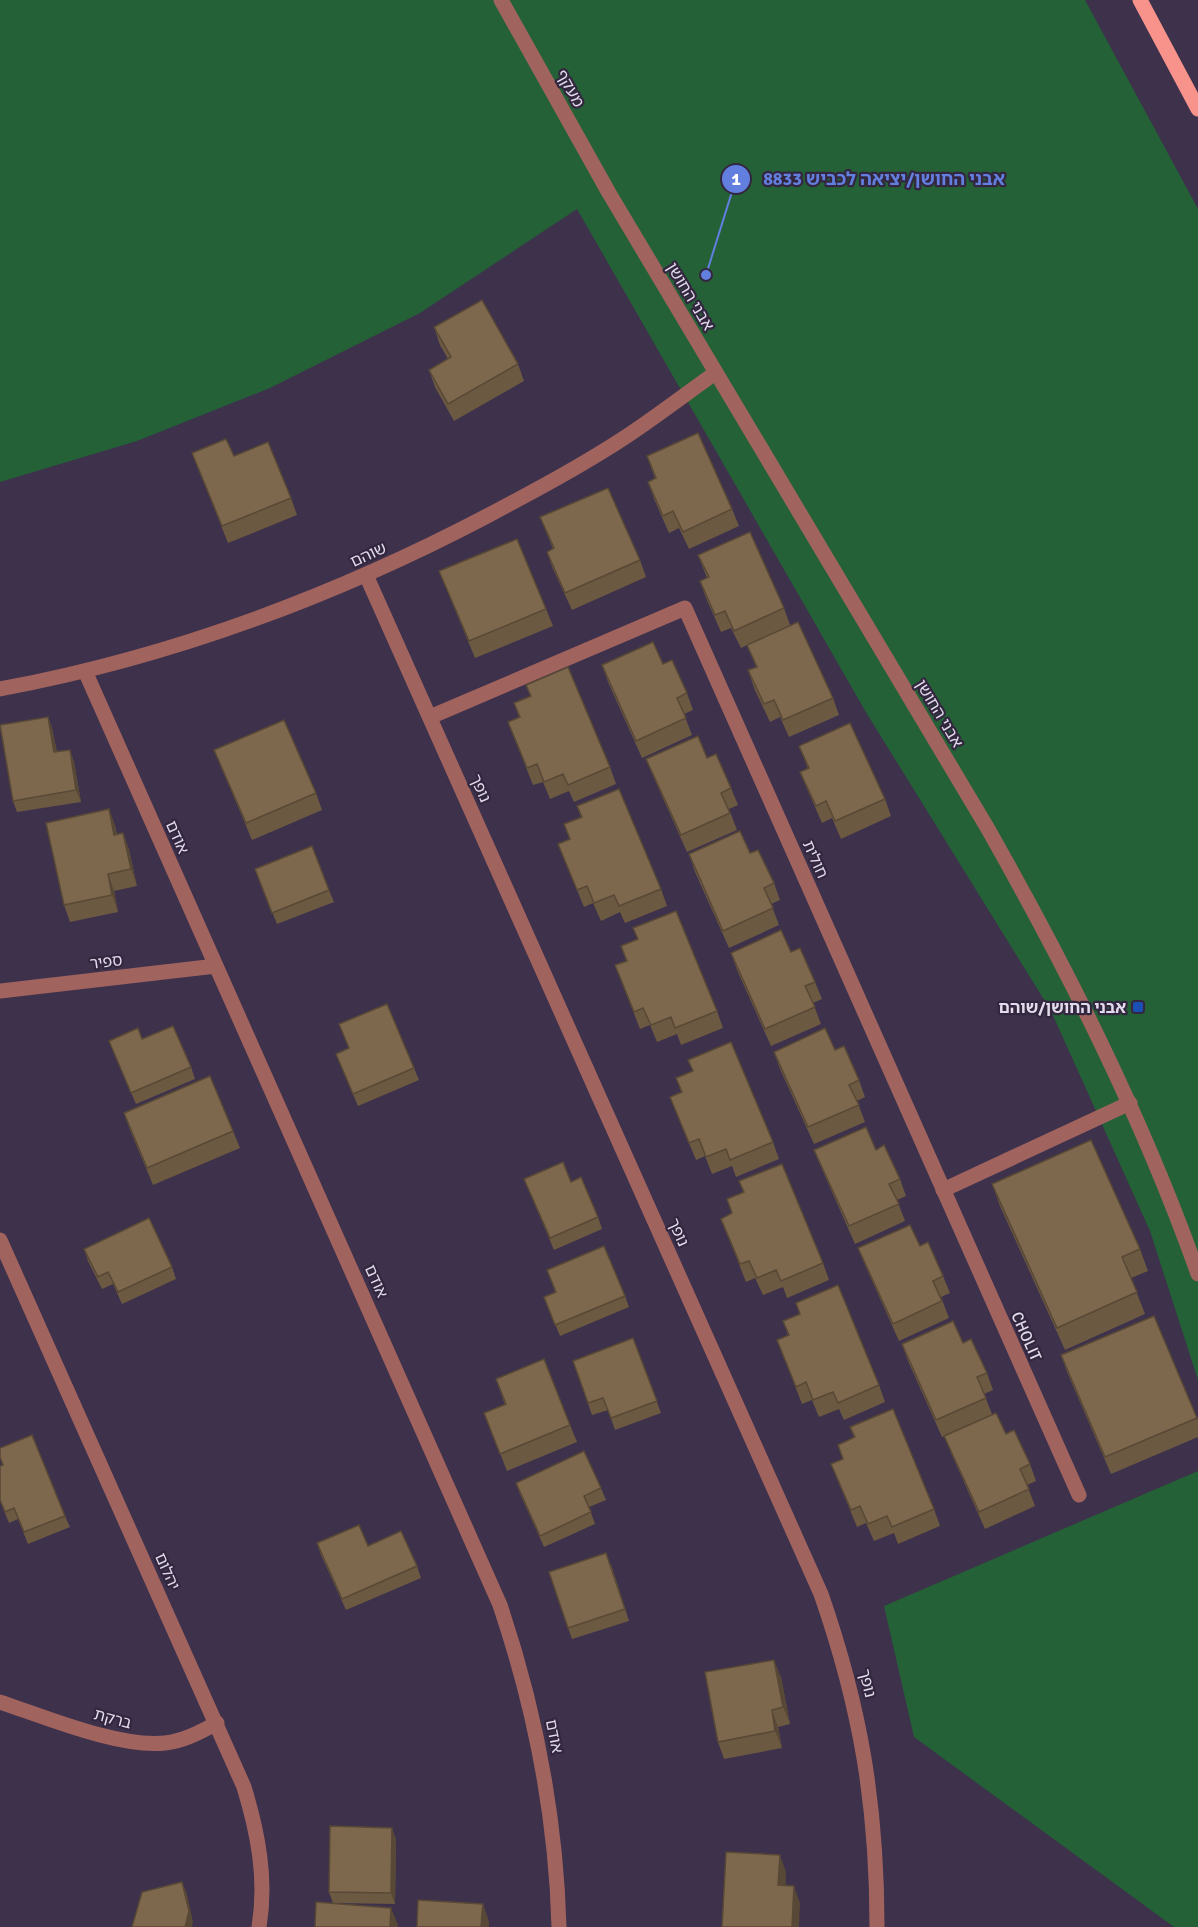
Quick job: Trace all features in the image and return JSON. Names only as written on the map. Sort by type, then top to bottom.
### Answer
[{"type":"main road","points":[[1140,0],[1198,109]]},
{"type":"street","name":"מעקף","points":[[501,0],[609,193]]},
{"type":"street","name":"אבני החושן","points":[[609,193],[999,849],[1064,967],[1130,1103],[1159,1171],[1198,1274]]},
{"type":"street","name":"שוהם","points":[[0,689],[85,671],[154,653],[249,622],[366,575],[438,542],[532,492],[626,437],[715,373]]},
{"type":"street","name":"נופך","points":[[366,575],[822,1594],[847,1674],[865,1756],[875,1841],[877,1927]]},
{"type":"street","name":"חולית","points":[[430,717],[685,608],[943,1190]]},
{"type":"street","name":"אודם","points":[[85,671],[500,1605],[525,1684],[542,1763],[553,1841],[559,1927]]},
{"type":"street","name":"ספיר","points":[[0,991],[216,966]]},
{"type":"street","points":[[943,1190],[1130,1103]]},
{"type":"street","name":"CHOLIT","points":[[943,1190],[1079,1496]]},
{"type":"street","name":"יהלום","points":[[0,1240],[244,1787],[257,1835],[262,1884],[259,1927]]},
{"type":"street","name":"ברקת","points":[[0,1702],[106,1737],[145,1744],[190,1738],[217,1723]]},
{"type":"green space","points":[[0,0],[1085,0],[1198,209],[1198,1380],[1150,1231],[1051,1011],[867,714],[577,209],[420,313],[270,388],[137,441],[0,482]]},
{"type":"green space","points":[[1198,1471],[1198,1927],[1174,1927],[914,1737],[884,1606]]},
{"type":"building","points":[[482,300],[518,364],[448,404],[429,370],[451,357],[434,327]]},
{"type":"building","points":[[698,433],[732,509],[683,532],[673,511],[663,516],[648,482],[656,478],[647,456]]},
{"type":"building","points":[[226,439],[234,456],[268,442],[291,498],[222,526],[192,453]]},
{"type":"building","points":[[608,488],[640,560],[565,593],[547,552],[554,548],[540,517]]},
{"type":"building","points":[[750,532],[784,608],[734,631],[725,611],[715,615],[700,581],[709,577],[698,555]]},
{"type":"building","points":[[517,539],[546,609],[469,641],[439,571]]},
{"type":"building","points":[[798,622],[833,698],[783,720],[774,700],[764,704],[748,670],[757,667],[747,645]]},
{"type":"building","points":[[653,642],[663,664],[672,660],[687,693],[677,698],[686,718],[636,741],[602,665]]},
{"type":"building","points":[[568,667],[610,767],[568,785],[563,774],[544,782],[537,764],[527,768],[508,722],[520,717],[514,703],[531,696],[526,685]]},
{"type":"building","points":[[48,717],[54,752],[70,750],[76,790],[13,801],[0,725]]},
{"type":"building","points":[[284,720],[316,793],[246,823],[214,750]]},
{"type":"building","points":[[850,723],[885,799],[835,821],[826,801],[816,806],[800,772],[809,768],[799,746]]},
{"type":"building","points":[[698,736],[707,758],[716,754],[731,788],[721,793],[730,813],[681,835],[646,759]]},
{"type":"building","points":[[619,789],[661,889],[619,906],[614,895],[594,903],[587,886],[577,890],[558,844],[570,839],[564,824],[582,817],[577,806]]},
{"type":"building","points":[[109,809],[114,835],[123,833],[131,869],[108,874],[112,895],[64,905],[46,823]]},
{"type":"building","points":[[740,831],[750,853],[758,850],[774,883],[764,888],[773,908],[723,931],[689,854]]},
{"type":"building","points":[[312,846],[329,890],[272,913],[255,869]]},
{"type":"building","points":[[676,911],[717,1011],[675,1028],[671,1017],[651,1025],[643,1008],[634,1012],[615,965],[627,961],[621,946],[638,939],[633,928]]},
{"type":"building","points":[[781,930],[791,952],[800,948],[815,982],[805,986],[815,1007],[765,1029],[731,953]]},
{"type":"building","points":[[387,1004],[414,1068],[353,1094],[336,1054],[349,1048],[339,1024]]},
{"type":"building","points":[[173,1026],[191,1067],[131,1093],[109,1041],[138,1028],[142,1039]]},
{"type":"building","points":[[825,1028],[835,1050],[844,1046],[859,1080],[849,1085],[859,1105],[808,1127],[774,1052]]},
{"type":"building","points":[[731,1042],[773,1142],[730,1160],[726,1149],[706,1157],[699,1139],[689,1143],[670,1097],[682,1092],[676,1078],[693,1071],[688,1060]]},
{"type":"building","points":[[210,1076],[233,1131],[147,1168],[124,1113]]},
{"type":"building","points":[[866,1127],[876,1150],[884,1145],[900,1179],[889,1184],[899,1204],[849,1226],[814,1150]]},
{"type":"building","points":[[1091,1140],[1140,1249],[1122,1257],[1137,1292],[1057,1328],[992,1184]]},
{"type":"building","points":[[563,1162],[571,1182],[581,1177],[598,1217],[550,1238],[524,1179]]},
{"type":"building","points":[[782,1164],[823,1263],[781,1281],[776,1270],[757,1278],[749,1261],[740,1264],[721,1219],[732,1213],[727,1199],[744,1192],[739,1181]]},
{"type":"building","points":[[149,1218],[172,1267],[118,1292],[108,1272],[98,1277],[84,1249]]},
{"type":"building","points":[[910,1225],[920,1246],[928,1242],[943,1276],[933,1281],[942,1301],[893,1324],[858,1248]]},
{"type":"building","points":[[604,1246],[625,1296],[555,1325],[544,1297],[556,1292],[547,1270]]},
{"type":"building","points":[[838,1285],[879,1385],[838,1403],[833,1392],[813,1400],[806,1382],[796,1387],[777,1340],[789,1335],[783,1321],[800,1314],[796,1303]]},
{"type":"building","points":[[1154,1316],[1197,1418],[1105,1457],[1061,1355]]},
{"type":"building","points":[[953,1321],[963,1343],[971,1339],[987,1373],[977,1377],[986,1398],[936,1420],[902,1344]]},
{"type":"building","points":[[633,1338],[657,1401],[611,1418],[603,1398],[588,1403],[573,1361]]},
{"type":"building","points":[[544,1359],[570,1425],[500,1454],[484,1413],[506,1404],[496,1379]]},
{"type":"building","points":[[893,1409],[934,1509],[892,1527],[887,1516],[868,1524],[860,1506],[851,1510],[831,1464],[843,1459],[838,1445],[855,1437],[850,1427]]},
{"type":"building","points":[[996,1413],[1006,1434],[1014,1430],[1030,1464],[1020,1469],[1029,1489],[979,1512],[944,1436]]},
{"type":"building","points":[[32,1435],[65,1516],[24,1532],[14,1508],[5,1512],[0,1500],[0,1466],[3,1465],[0,1448]]},
{"type":"building","points":[[584,1451],[601,1488],[584,1496],[591,1512],[540,1536],[516,1483]]},
{"type":"building","points":[[359,1525],[368,1546],[401,1531],[417,1566],[342,1599],[317,1543]]},
{"type":"building","points":[[606,1553],[625,1609],[568,1628],[549,1572]]},
{"type":"building","points":[[774,1660],[783,1707],[772,1710],[775,1731],[718,1742],[705,1672]]},
{"type":"building","points":[[330,1826],[392,1828],[391,1893],[329,1892]]},
{"type":"building","points":[[726,1852],[780,1855],[778,1885],[794,1886],[792,1927],[722,1927]]},
{"type":"building","points":[[182,1882],[189,1911],[185,1927],[132,1927],[142,1892]]},
{"type":"building","points":[[418,1900],[483,1904],[481,1927],[417,1927]]},
{"type":"building","points":[[316,1902],[391,1908],[390,1927],[315,1927]]},
{"type":"place","name":"אבני החושן/יציאה לכביש 8833","points":[[706,275]]},
{"type":"place","name":"אבני החושן/שוהם","points":[[1138,1007]]}]
